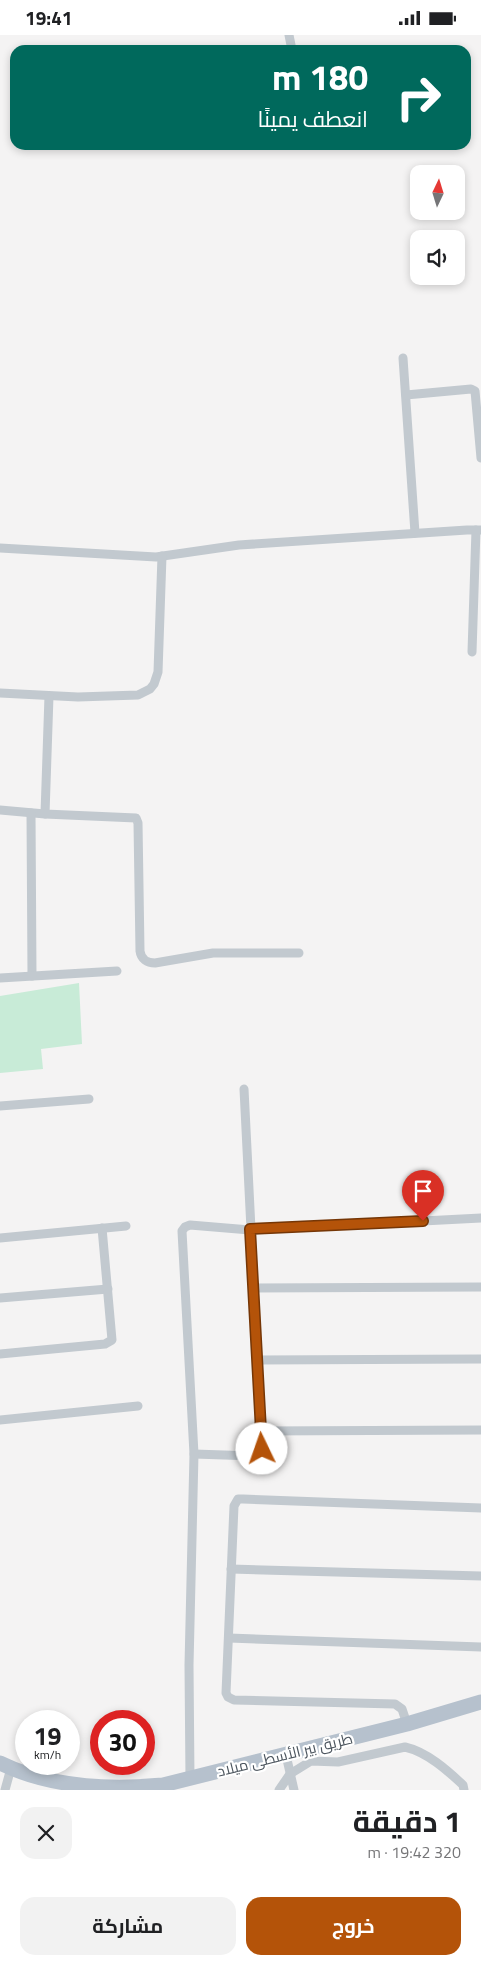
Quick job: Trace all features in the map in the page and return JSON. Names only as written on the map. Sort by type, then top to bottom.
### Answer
[{"type":"main road","name":"طريق بير الأسطى ميلاد","points":[[5,1765],[60,1782],[100,1786],[142,1787],[183,1784],[407,1724],[481,1702]]},
{"type":"street","points":[[403,357],[415,533]]},
{"type":"street","points":[[406,395],[471,389],[476,391],[481,458]]},
{"type":"street","points":[[0,548],[162,556],[239,545],[479,530],[477,594],[472,652]]},
{"type":"street","points":[[0,693],[78,697],[138,695],[150,689],[158,672],[162,556]]},
{"type":"street","points":[[45,815],[49,696]]},
{"type":"street","points":[[0,810],[45,815],[132,817],[137,819],[140,951],[142,958],[148,962],[155,963],[213,953],[299,953]]},
{"type":"street","points":[[31,813],[32,976]]},
{"type":"street","points":[[0,978],[117,971]]},
{"type":"street","points":[[194,1454],[258,1455],[262,1449],[244,1089]]},
{"type":"street","points":[[0,1106],[89,1099]]},
{"type":"street","points":[[183,1784],[191,1635],[194,1454],[182,1231],[190,1225],[250,1229],[481,1218]]},
{"type":"street","points":[[0,1238],[126,1226]]},
{"type":"street","points":[[0,1354],[110,1342],[112,1335],[102,1228]]},
{"type":"street","points":[[254,1288],[481,1287]]},
{"type":"street","points":[[0,1298],[108,1289]]},
{"type":"street","points":[[258,1360],[481,1359]]},
{"type":"street","points":[[0,1420],[138,1406]]},
{"type":"street","points":[[261,1431],[481,1430]]},
{"type":"street","points":[[407,1724],[402,1709],[395,1704],[230,1699],[226,1693],[234,1506],[238,1499],[481,1508]]},
{"type":"street","points":[[231,1569],[481,1576]]},
{"type":"street","points":[[229,1638],[481,1647]]},
{"type":"street","points":[[279,1790],[290,1774],[311,1761],[338,1762],[405,1747],[416,1749],[452,1774],[463,1785],[464,1790]]},
{"type":"street","points":[[286,1755],[294,1790]]},
{"type":"street","points":[[5,1765],[5,1790]]},
{"type":"green space","points":[[79,983],[82,1044],[41,1049],[43,1069],[0,1073],[0,996]]},
{"type":"route","points":[[262,1449],[250,1229],[423,1221]]}]
